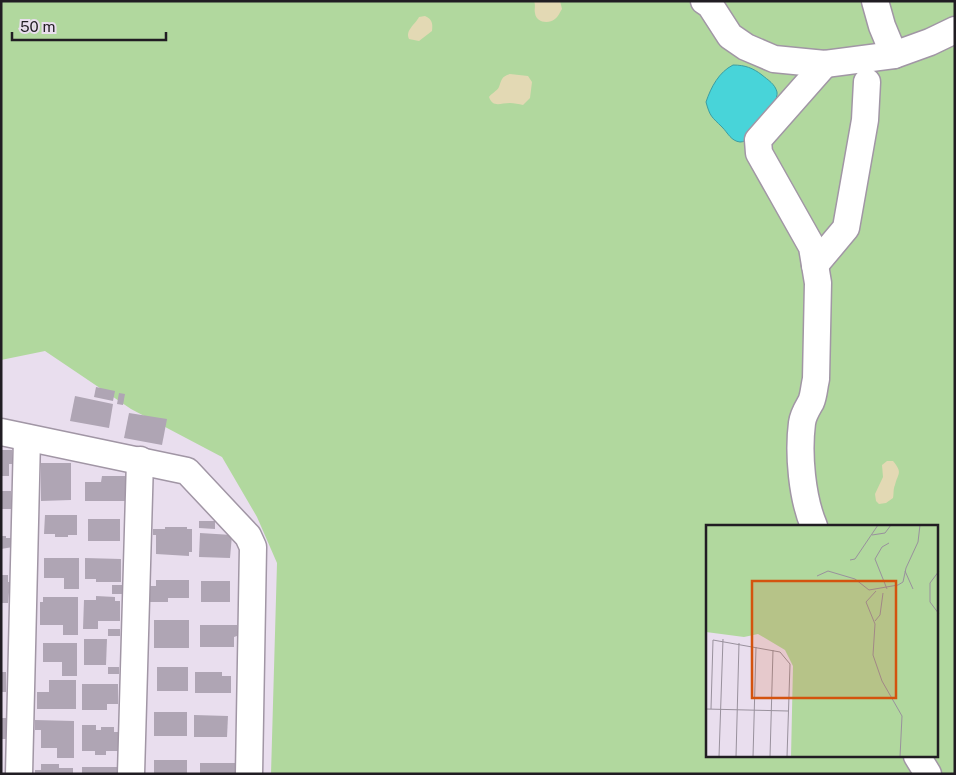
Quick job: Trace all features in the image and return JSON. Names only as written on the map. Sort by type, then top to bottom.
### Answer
[{"type":"street","points":[[704,1],[710,5],[730,36],[746,47],[774,59],[825,64],[894,55],[930,42],[955,30]]},
{"type":"street","points":[[875,1],[882,26],[894,55]]},
{"type":"street","points":[[814,525],[806,508],[803,492],[801,445],[802,422],[814,394],[816,379],[818,283],[812,247],[759,153],[758,140],[825,64]]},
{"type":"street","points":[[815,266],[846,228],[865,120],[867,82]]},
{"type":"street","points":[[1,432],[187,470],[248,536],[253,547],[249,774]]},
{"type":"street","points":[[19,774],[27,438]]},
{"type":"street","points":[[131,774],[140,460]]},
{"type":"street","points":[[918,758],[928,774]]},
{"type":"green space","points":[[1,1],[955,1],[955,774],[271,774],[277,563],[257,517],[222,457],[131,409],[45,351],[1,360]]},
{"type":"sand","points":[[534,1],[560,1],[562,9],[555,19],[543,22],[536,16]]},
{"type":"sand","points":[[425,16],[432,22],[432,31],[419,41],[409,39],[408,33],[411,28],[419,17]]},
{"type":"sand","points":[[510,74],[528,76],[532,82],[530,98],[523,105],[493,103],[489,97],[498,88],[503,77]]},
{"type":"sand","points":[[887,461],[893,461],[899,473],[893,498],[886,503],[879,504],[876,501],[875,494],[883,477],[882,465]]},
{"type":"water","points":[[733,65],[745,66],[755,70],[771,82],[777,92],[774,105],[764,122],[745,141],[740,142],[732,138],[714,119],[706,102],[716,80]]},
{"type":"building","points":[[96,387],[115,391],[113,401],[94,397]]},
{"type":"building","points":[[119,393],[125,394],[123,405],[117,404]]},
{"type":"building","points":[[75,396],[113,404],[109,428],[70,421]]},
{"type":"building","points":[[129,413],[167,419],[162,445],[124,438]]},
{"type":"building","points":[[1,450],[12,450],[12,464],[9,464],[9,476],[1,476]]},
{"type":"building","points":[[41,463],[71,463],[71,500],[41,501]]},
{"type":"building","points":[[102,476],[125,476],[125,501],[85,501],[85,482],[101,482]]},
{"type":"building","points":[[1,491],[11,491],[11,509],[1,509]]},
{"type":"building","points":[[45,515],[77,515],[77,535],[55,537],[55,534],[44,534]]},
{"type":"building","points":[[88,519],[120,519],[120,541],[88,541]]},
{"type":"building","points":[[199,521],[215,521],[215,529],[199,528]]},
{"type":"building","points":[[165,527],[187,527],[187,529],[192,529],[192,552],[189,552],[189,556],[156,554],[156,535],[153,535],[153,529],[165,529]]},
{"type":"building","points":[[200,533],[232,535],[230,558],[199,557]]},
{"type":"building","points":[[1,536],[13,538],[13,547],[1,549]]},
{"type":"building","points":[[44,558],[79,558],[79,589],[64,589],[64,578],[44,578]]},
{"type":"building","points":[[85,558],[121,559],[121,582],[96,582],[96,579],[85,579]]},
{"type":"building","points":[[1,575],[8,575],[8,582],[10,582],[8,603],[1,603]]},
{"type":"building","points":[[156,580],[189,580],[189,598],[168,598],[168,602],[150,602],[150,586],[156,586]]},
{"type":"building","points":[[201,581],[230,581],[230,602],[201,602]]},
{"type":"building","points":[[112,585],[124,585],[124,594],[112,594]]},
{"type":"building","points":[[96,596],[115,597],[115,601],[120,601],[120,621],[98,621],[98,629],[83,629],[84,600],[96,600]]},
{"type":"building","points":[[43,597],[78,597],[78,635],[63,635],[63,625],[40,625],[40,602],[43,602]]},
{"type":"building","points":[[154,620],[189,620],[189,648],[154,648]]},
{"type":"building","points":[[200,625],[237,625],[234,647],[200,647]]},
{"type":"building","points":[[108,629],[120,629],[120,636],[108,636]]},
{"type":"building","points":[[84,639],[107,639],[106,665],[84,665]]},
{"type":"building","points":[[43,643],[77,643],[77,676],[62,676],[62,662],[43,662]]},
{"type":"building","points":[[108,667],[119,667],[119,674],[108,674]]},
{"type":"building","points":[[157,667],[188,667],[188,691],[157,691]]},
{"type":"building","points":[[1,672],[6,672],[6,692],[1,692]]},
{"type":"building","points":[[195,672],[222,672],[222,676],[231,676],[231,693],[195,693]]},
{"type":"building","points":[[49,680],[76,680],[76,709],[37,709],[37,692],[49,692]]},
{"type":"building","points":[[82,684],[118,684],[118,704],[107,704],[107,710],[82,710]]},
{"type":"building","points":[[154,712],[187,712],[187,736],[154,736]]},
{"type":"building","points":[[194,715],[228,716],[227,737],[194,737]]},
{"type":"building","points":[[1,718],[7,718],[7,739],[1,739]]},
{"type":"building","points":[[35,720],[74,721],[74,758],[57,758],[57,748],[41,748],[41,730],[35,730]]},
{"type":"building","points":[[82,725],[96,725],[96,730],[101,730],[101,727],[114,727],[114,732],[118,732],[118,751],[106,751],[106,755],[95,755],[95,751],[82,751]]},
{"type":"building","points":[[154,760],[187,760],[187,774],[154,774]]},
{"type":"building","points":[[200,763],[236,763],[236,774],[200,774]]},
{"type":"building","points":[[41,764],[59,764],[59,768],[73,768],[73,774],[35,774],[35,770],[41,770]]},
{"type":"building","points":[[82,767],[117,767],[117,774],[82,774]]}]
